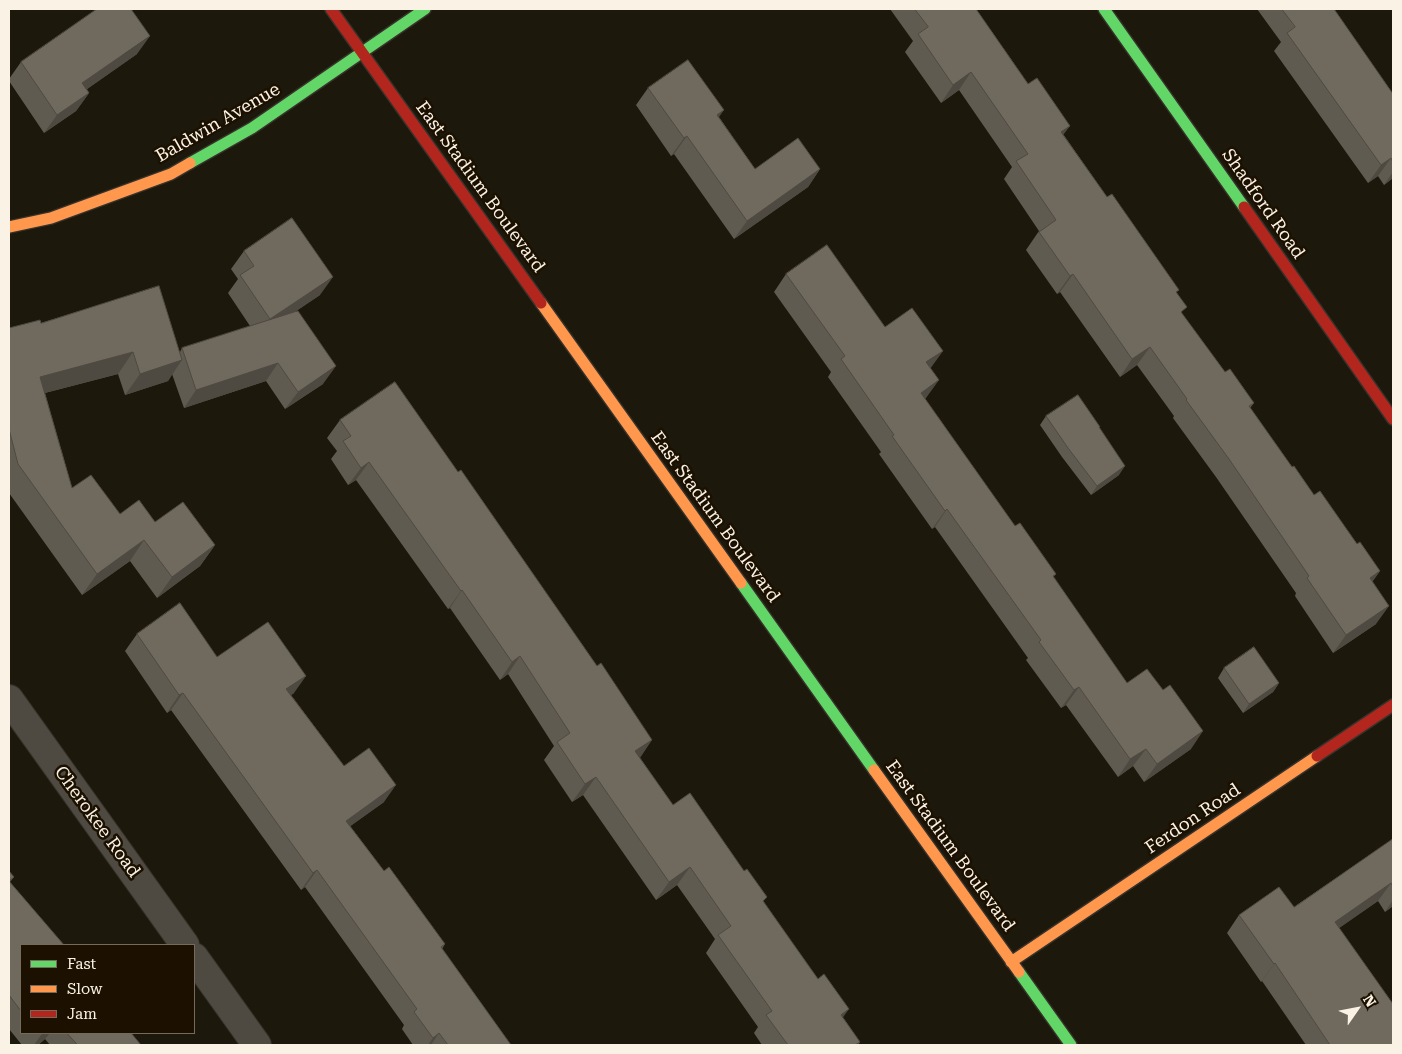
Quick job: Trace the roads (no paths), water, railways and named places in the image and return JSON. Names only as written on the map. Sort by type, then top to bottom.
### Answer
[{"type":"street","name":"East Stadium Boulevard","points":[[331,9],[1071,1045]]},
{"type":"street","name":"Baldwin Avenue","points":[[9,227],[50,218],[171,174],[252,128],[425,9]]},
{"type":"street","name":"Shadford Road","points":[[1104,9],[1393,419]]},
{"type":"street","name":"Cherokee Road","points":[[9,699],[184,944]]},
{"type":"street","name":"Ferdon Road","points":[[1011,962],[1393,705]]},
{"type":"street","points":[[195,958],[257,1045]]}]
